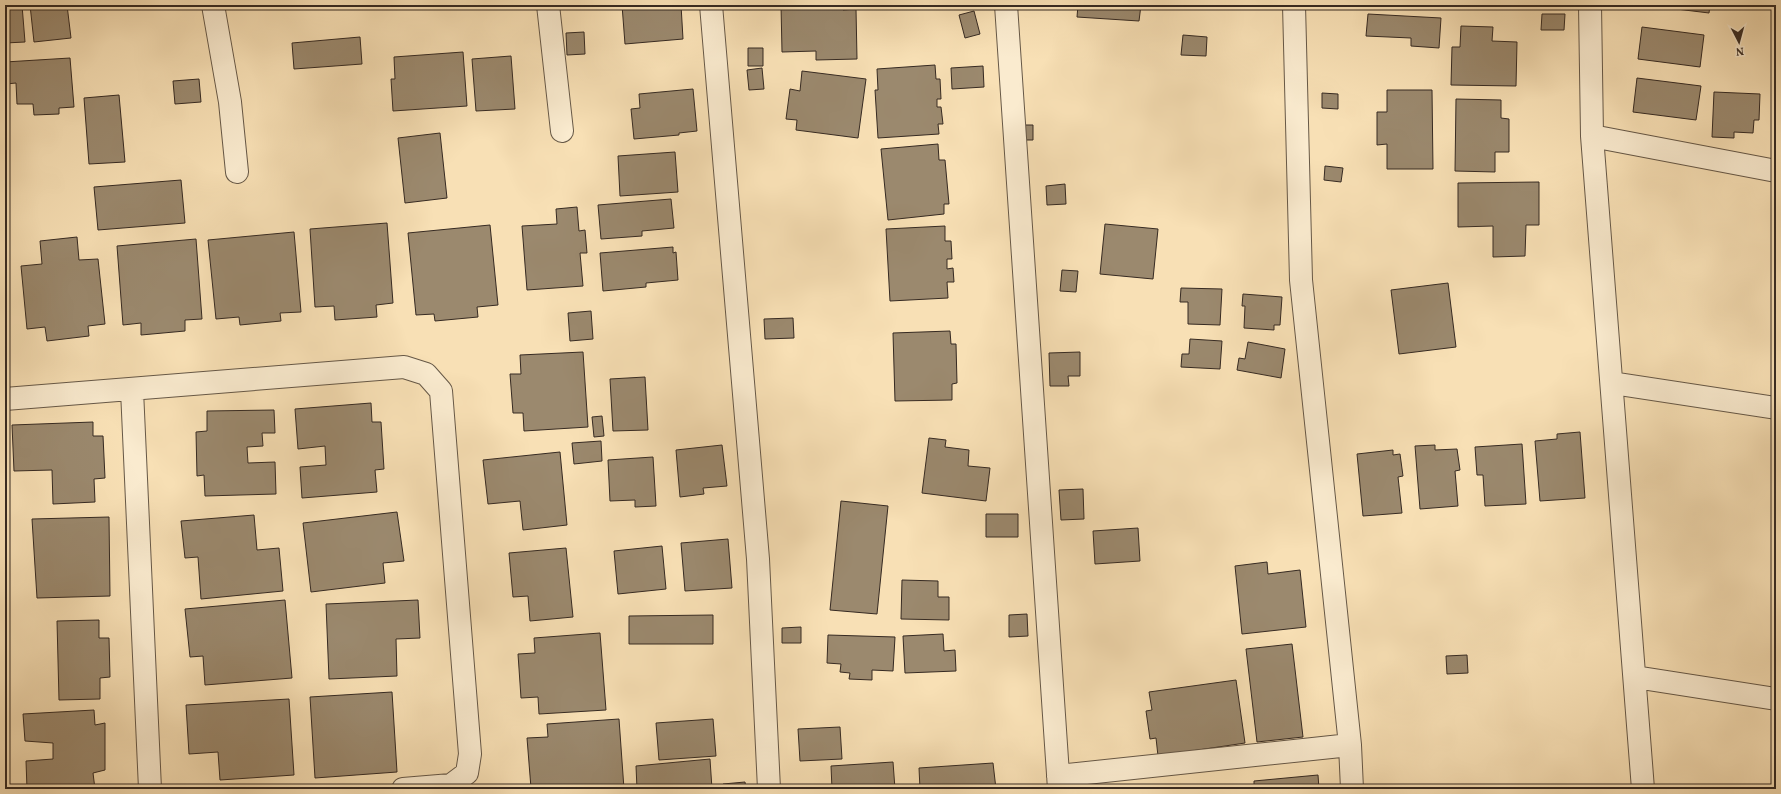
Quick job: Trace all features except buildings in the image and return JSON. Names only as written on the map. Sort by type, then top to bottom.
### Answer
[{"type":"street","points":[[213,5],[230,102],[237,172]]},
{"type":"street","points":[[548,5],[562,131]]},
{"type":"street","points":[[711,5],[758,559],[769,789]]},
{"type":"street","points":[[1006,5],[1058,783],[1350,745]]},
{"type":"street","points":[[1294,5],[1301,280],[1350,745],[1352,789]]},
{"type":"street","points":[[1590,5],[1592,136],[1644,789]]},
{"type":"street","points":[[1592,136],[1776,171]]},
{"type":"street","points":[[5,399],[404,367],[426,374],[441,391],[470,754],[467,773],[452,785],[403,789]]},
{"type":"street","points":[[1612,383],[1776,408]]},
{"type":"street","points":[[132,390],[150,789]]},
{"type":"street","points":[[1635,677],[1776,698]]}]
